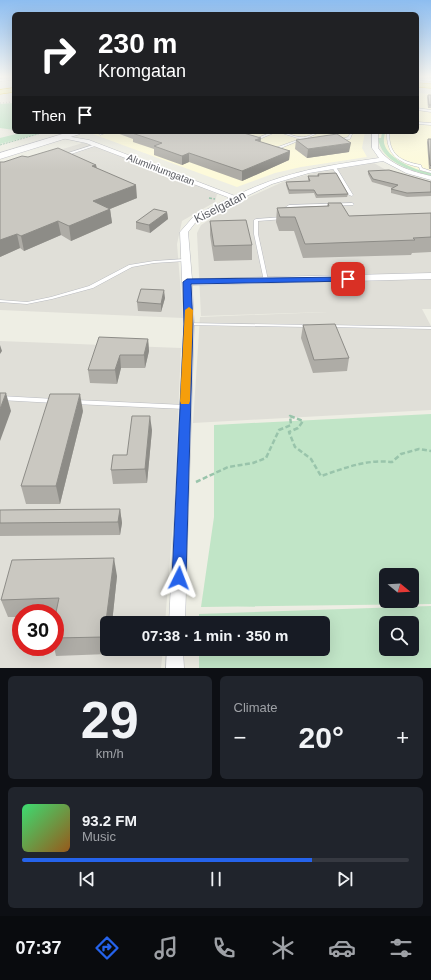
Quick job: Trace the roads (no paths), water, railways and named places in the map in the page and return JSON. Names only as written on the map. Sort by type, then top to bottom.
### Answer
[{"type":"main road","points":[[0,156],[71,134]]},
{"type":"street","name":"Aluminiumgatan","points":[[79,134],[87,141]]},
{"type":"street","points":[[375,134],[375,148],[384,159],[408,171],[431,178]]},
{"type":"street","name":"Aluminiumgatan","points":[[60,137],[87,141],[235,198]]},
{"type":"street","name":"Kiselgatan","points":[[177,616],[189,324],[184,232],[188,224],[207,212],[284,177],[384,159]]},
{"type":"street","points":[[187,282],[431,276]]},
{"type":"street","points":[[175,656],[175,668]]},
{"type":"lane","points":[[419,109],[431,111]]},
{"type":"lane","points":[[419,123],[431,124]]},
{"type":"lane","points":[[256,144],[250,142],[270,134]]},
{"type":"lane","points":[[287,134],[310,141]]},
{"type":"lane","points":[[283,147],[314,134]]},
{"type":"lane","points":[[331,141],[349,138],[351,134]]},
{"type":"lane","points":[[388,134],[388,144],[393,154],[409,164],[420,166],[421,169],[431,172]]},
{"type":"lane","points":[[60,157],[97,145]]},
{"type":"lane","points":[[272,149],[296,146]]},
{"type":"lane","points":[[334,167],[351,195]]},
{"type":"lane","points":[[266,280],[256,234],[256,220],[286,217],[288,215],[286,209],[289,206],[352,204]]},
{"type":"lane","points":[[0,301],[27,303],[52,298],[92,287],[131,266],[154,262],[186,260]]},
{"type":"lane","points":[[189,324],[317,326]]},
{"type":"lane","points":[[324,326],[431,328]]},
{"type":"lane","points":[[0,398],[185,407]]}]
